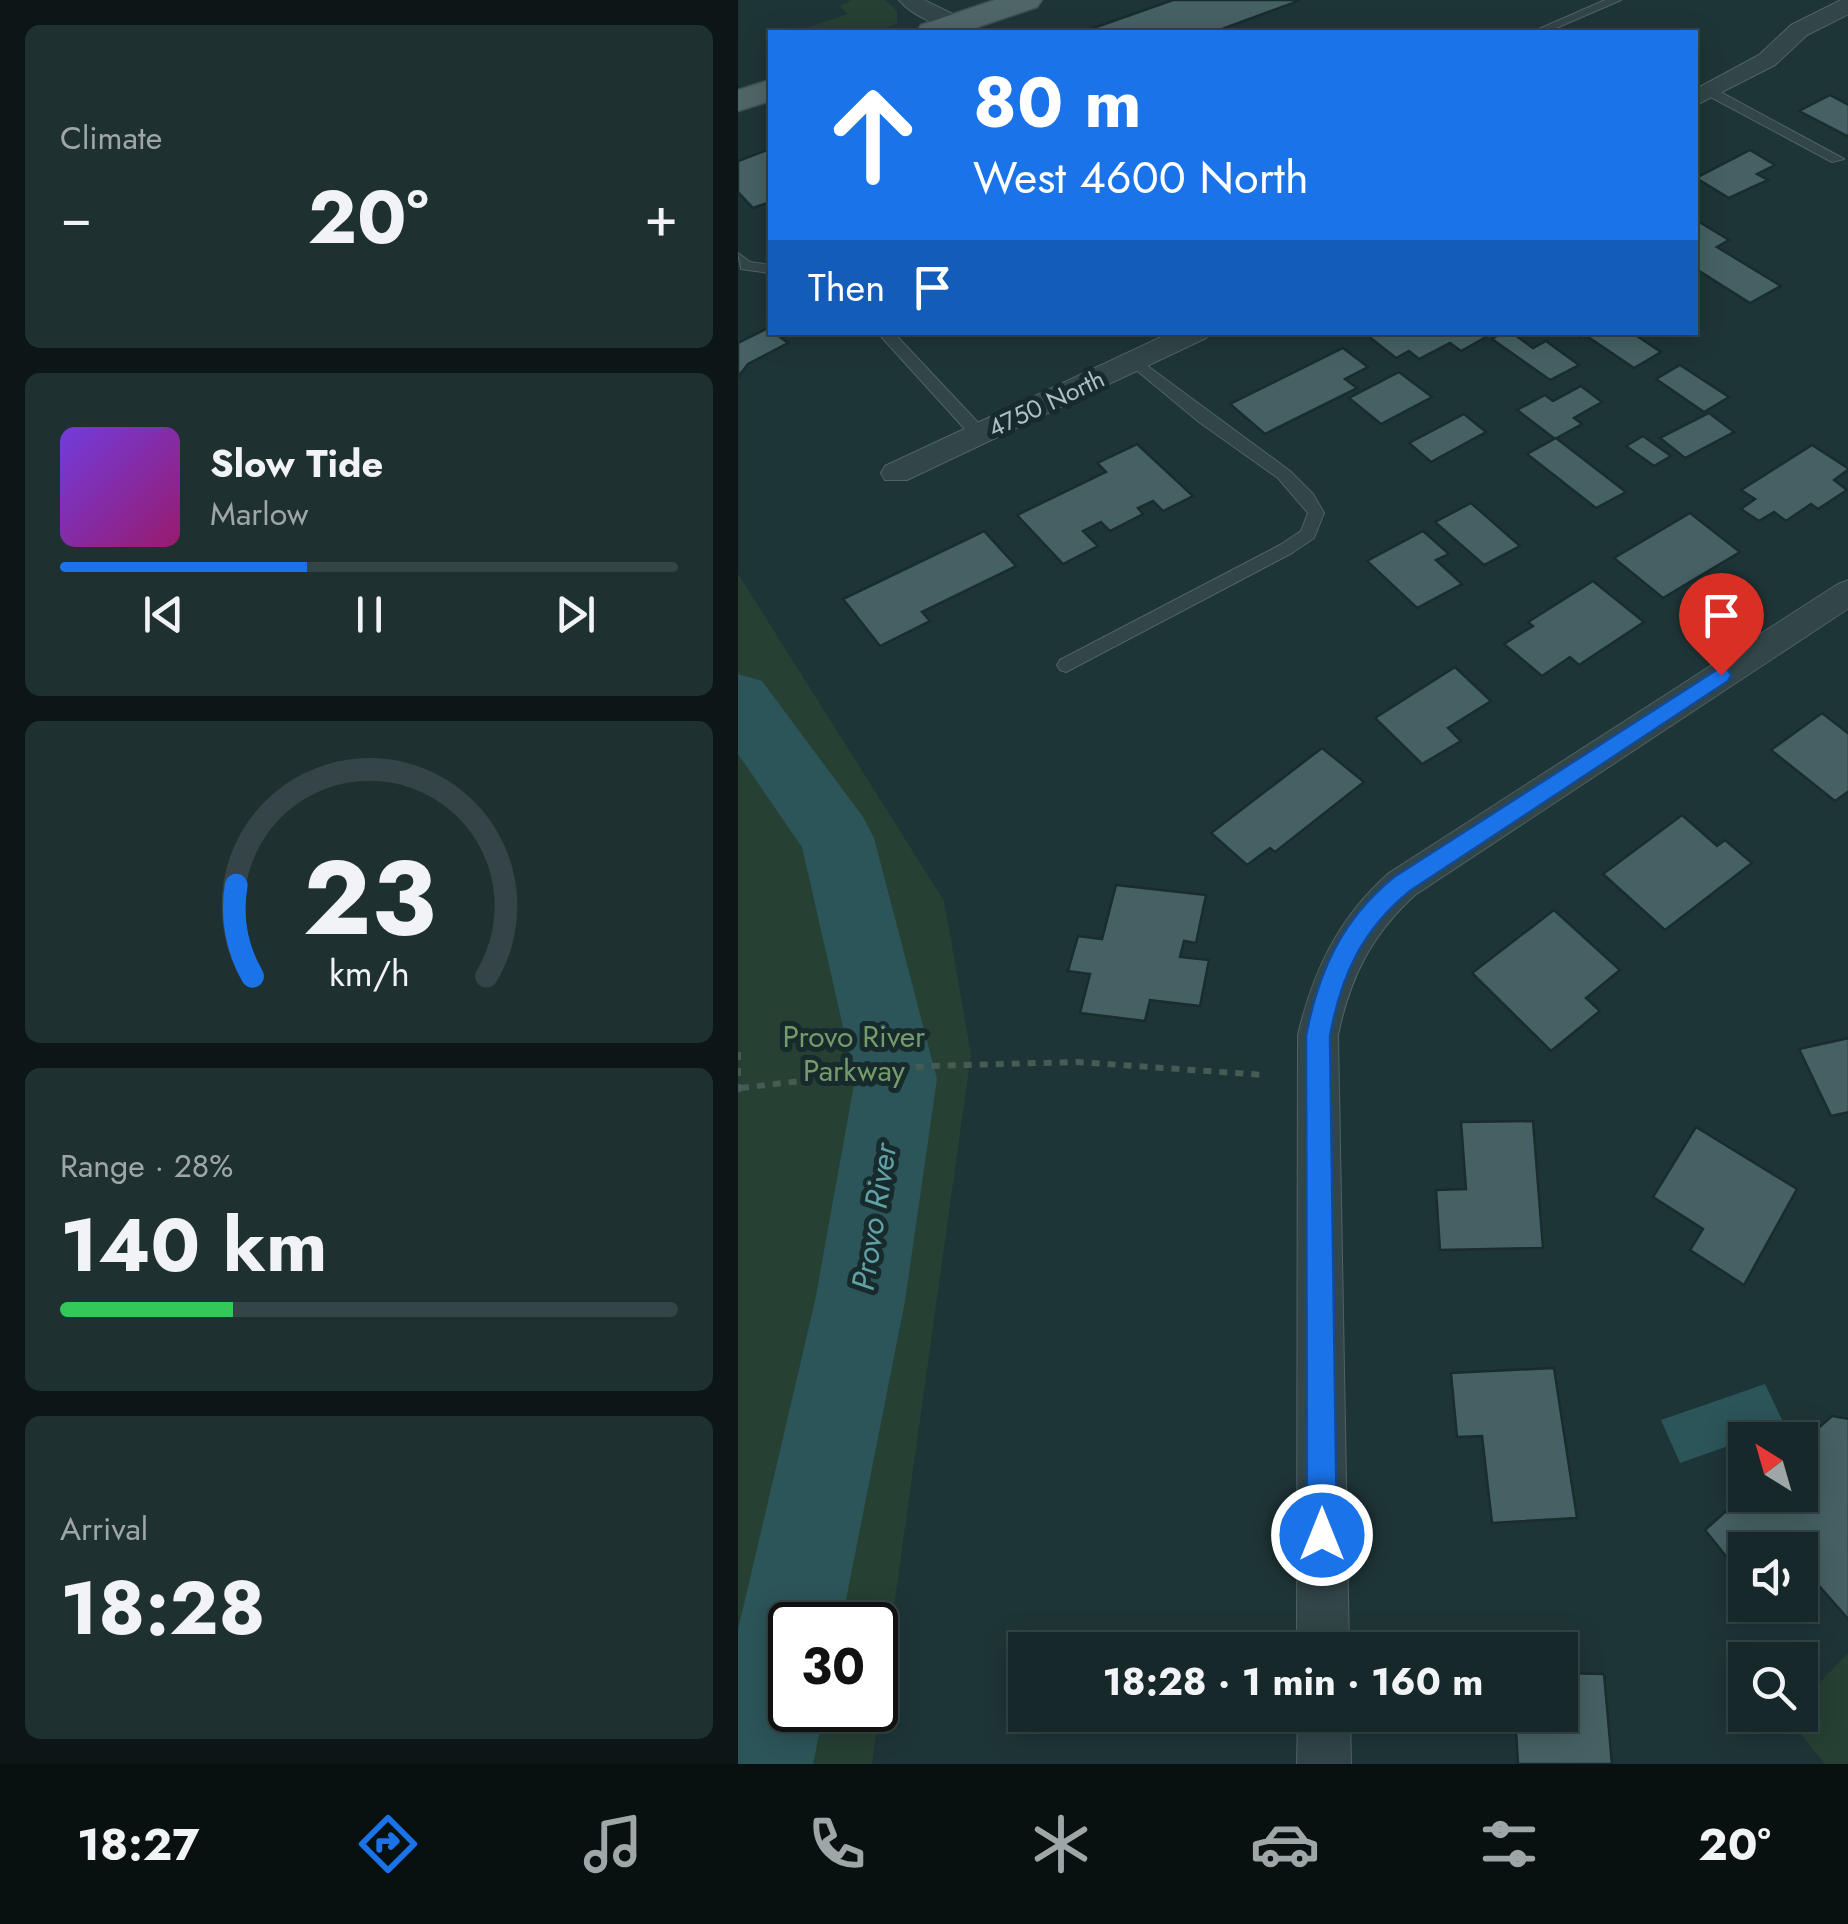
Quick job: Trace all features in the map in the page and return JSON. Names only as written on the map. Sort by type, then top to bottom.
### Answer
[{"type":"main road","points":[[955,22],[1026,0]]},
{"type":"main road","points":[[738,101],[768,91]]},
{"type":"street","points":[[910,0],[955,22]]},
{"type":"street","points":[[1702,94],[1767,60],[1799,30],[1848,6]]},
{"type":"street","name":"4750 North","points":[[896,473],[1190,335]]},
{"type":"street","points":[[1323,1632],[1318,1036],[1327,990],[1344,949],[1382,900],[1402,884],[1848,592]]},
{"type":"street","points":[[1324,1732],[1324,1764]]},
{"type":"lane","points":[[1543,30],[1616,0]]},
{"type":"lane","points":[[1702,94],[1837,159]]},
{"type":"lane","points":[[738,257],[746,266],[768,269]]},
{"type":"lane","points":[[887,335],[980,434]]},
{"type":"lane","points":[[1066,665],[1286,549],[1308,534],[1316,514],[1307,496],[1282,470],[1216,428],[1134,361]]},
{"type":"path","points":[[738,1052],[740,1092],[796,1080],[927,1066],[1078,1062],[1264,1075]]},
{"type":"green space","points":[[851,0],[885,0],[897,11],[897,23],[882,30],[800,30],[848,14],[840,6]]},
{"type":"green space","name":"Provo River Parkway","points":[[738,574],[944,901],[971,1054],[895,1602],[768,1602],[768,1732],[876,1732],[872,1764],[738,1764]]},
{"type":"green space","points":[[1848,1653],[1848,1764],[1825,1764],[1799,1732],[1818,1732],[1818,1684]]},
{"type":"water","points":[[1765,1384],[1783,1422],[1728,1422],[1728,1446],[1680,1463],[1661,1420]]},
{"type":"building","points":[[1173,0],[1301,0],[1219,30],[1088,30]]},
{"type":"building","points":[[1830,95],[1849,105],[1849,137],[1799,111]]},
{"type":"building","points":[[768,150],[768,203],[753,208],[738,192],[738,161]]},
{"type":"building","points":[[1750,150],[1775,165],[1757,174],[1768,180],[1729,198],[1698,177]]},
{"type":"building","points":[[1698,221],[1729,240],[1717,247],[1781,286],[1750,303],[1698,270]]},
{"type":"building","points":[[768,328],[768,335],[777,335],[788,343],[748,364],[738,377],[738,343]]},
{"type":"building","points":[[1367,335],[1490,335],[1461,351],[1450,343],[1419,359],[1409,351],[1396,358]]},
{"type":"building","points":[[1515,335],[1533,348],[1546,341],[1579,365],[1550,380],[1492,339]]},
{"type":"building","points":[[1585,335],[1636,335],[1661,352],[1634,368]]},
{"type":"building","points":[[1343,348],[1368,367],[1345,379],[1357,388],[1265,434],[1230,404]]},
{"type":"building","points":[[1680,365],[1729,397],[1704,412],[1656,379]]},
{"type":"building","points":[[1399,372],[1432,397],[1381,424],[1349,398]]},
{"type":"building","points":[[1581,386],[1602,402],[1574,418],[1582,424],[1555,439],[1517,410],[1545,395],[1553,401]]},
{"type":"building","points":[[1709,413],[1734,432],[1685,458],[1660,438]]},
{"type":"building","points":[[1464,414],[1486,432],[1431,462],[1409,443]]},
{"type":"building","points":[[1643,436],[1671,456],[1654,466],[1626,446]]},
{"type":"building","points":[[1556,438],[1626,492],[1596,508],[1527,454]]},
{"type":"building","points":[[1137,444],[1193,496],[1163,511],[1153,501],[1138,508],[1143,514],[1110,531],[1101,522],[1083,531],[1098,546],[1063,564],[1017,515],[1106,472],[1097,463]]},
{"type":"building","points":[[1812,445],[1849,469],[1834,480],[1847,490],[1818,509],[1811,504],[1786,521],[1774,512],[1759,521],[1741,509],[1755,499],[1741,490]]},
{"type":"building","points":[[1471,503],[1520,546],[1484,565],[1435,522]]},
{"type":"building","points":[[1690,513],[1740,552],[1663,598],[1614,558]]},
{"type":"building","points":[[984,531],[1016,566],[922,612],[930,621],[880,646],[843,599]]},
{"type":"building","points":[[1423,531],[1449,554],[1436,560],[1462,584],[1417,608],[1367,561]]},
{"type":"building","points":[[1593,581],[1644,622],[1579,665],[1570,657],[1542,676],[1504,644],[1533,626],[1528,622]]},
{"type":"building","points":[[1455,667],[1491,701],[1448,728],[1461,741],[1422,764],[1375,718]]},
{"type":"building","points":[[1822,713],[1849,734],[1849,791],[1835,801],[1771,750]]},
{"type":"building","points":[[1322,748],[1364,782],[1275,852],[1270,848],[1247,865],[1211,833]]},
{"type":"building","points":[[1682,815],[1717,846],[1725,840],[1752,863],[1665,930],[1603,874]]},
{"type":"building","points":[[1116,885],[1206,895],[1196,943],[1184,941],[1180,957],[1209,960],[1200,1006],[1150,1000],[1145,1021],[1080,1013],[1090,974],[1068,971],[1078,936],[1102,939]]},
{"type":"building","points":[[1554,910],[1620,970],[1586,998],[1600,1011],[1551,1051],[1472,973]]},
{"type":"building","points":[[1849,1038],[1849,1112],[1831,1116],[1799,1049]]},
{"type":"building","points":[[1533,1121],[1543,1248],[1440,1250],[1436,1190],[1466,1189],[1461,1122]]},
{"type":"building","points":[[1696,1127],[1797,1189],[1744,1285],[1690,1250],[1703,1229],[1653,1197]]},
{"type":"building","points":[[1554,1368],[1577,1518],[1492,1523],[1482,1436],[1457,1437],[1451,1373]]},
{"type":"building","points":[[1832,1416],[1849,1419],[1849,1620],[1818,1585],[1818,1532],[1728,1532],[1728,1559],[1705,1530],[1728,1509],[1818,1512],[1818,1428]]},
{"type":"building","points":[[1578,1673],[1604,1674],[1612,1764],[1518,1764],[1516,1732],[1578,1732]]},
{"type":"waterway","name":"Provo River","points":[[738,700],[837,838],[896,1079],[860,1301],[760,1764]]},
{"type":"route","points":[[1322,1535],[1318,1036],[1327,990],[1344,949],[1382,900],[1402,884],[1721,675]]}]
